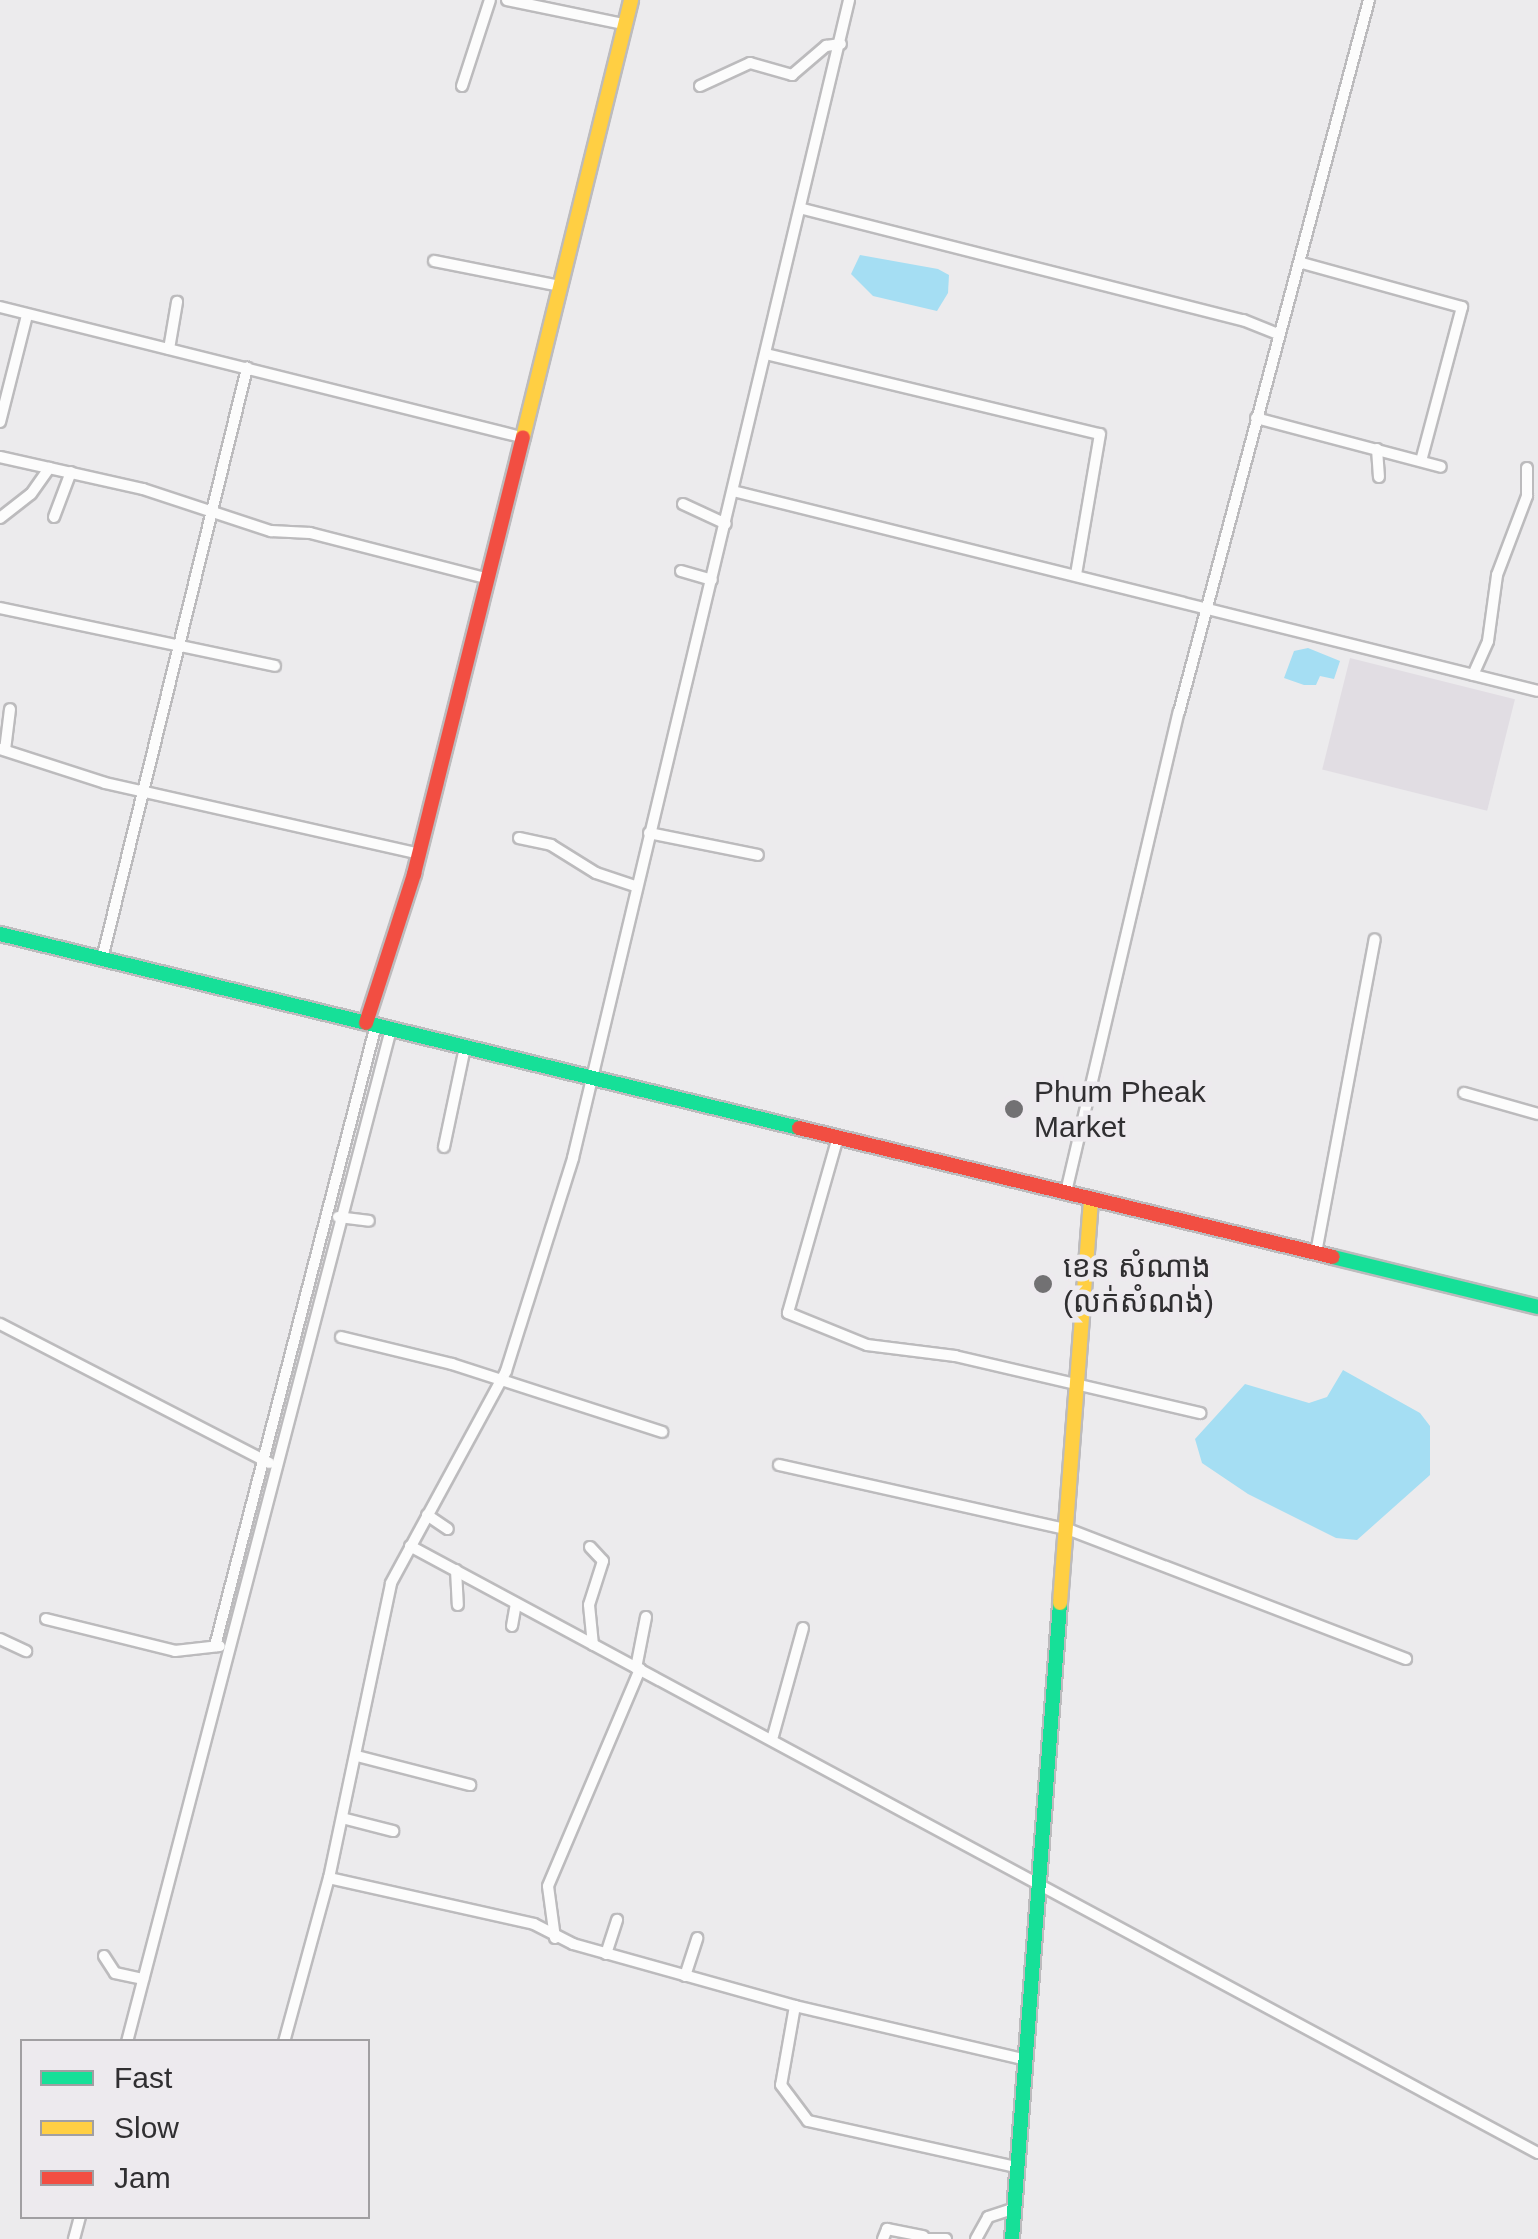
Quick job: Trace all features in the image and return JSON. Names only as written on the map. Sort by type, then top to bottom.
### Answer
[{"type":"street","points":[[462,86],[490,0]]},
{"type":"street","points":[[507,0],[623,24]]},
{"type":"street","points":[[128,2039],[139,1978],[378,1026],[485,578],[632,0]]},
{"type":"street","points":[[285,2039],[329,1878],[357,1756],[386,1596],[514,1354],[573,1158],[648,832],[803,208],[849,0]]},
{"type":"street","points":[[1066,1192],[1256,418],[1302,263],[1369,0]]},
{"type":"street","points":[[700,86],[750,62],[792,74],[826,46],[841,44]]},
{"type":"street","points":[[803,208],[1243,320],[1278,334]]},
{"type":"street","points":[[434,261],[560,286]]},
{"type":"street","points":[[1302,263],[1462,307],[1421,461]]},
{"type":"street","points":[[169,350],[177,302]]},
{"type":"street","points":[[0,307],[521,437]]},
{"type":"street","points":[[0,422],[27,315]]},
{"type":"street","points":[[766,354],[1100,434],[1076,574]]},
{"type":"street","points":[[102,959],[140,789],[248,368]]},
{"type":"street","points":[[1256,418],[1440,467]]},
{"type":"street","points":[[1377,448],[1380,476]]},
{"type":"street","points":[[0,457],[212,509],[271,531],[310,533],[485,578]]},
{"type":"street","points":[[0,516],[31,494],[48,468]]},
{"type":"street","points":[[1472,675],[1488,641],[1497,575],[1526,496],[1527,468]]},
{"type":"street","points":[[54,517],[71,472]]},
{"type":"street","points":[[734,491],[1538,691]]},
{"type":"street","points":[[682,504],[726,524]]},
{"type":"street","points":[[681,571],[712,580]]},
{"type":"street","points":[[0,608],[275,666]]},
{"type":"street","points":[[10,709],[2,750],[140,789],[419,854]]},
{"type":"street","points":[[648,832],[758,855]]},
{"type":"street","points":[[519,838],[551,845],[596,873],[635,886]]},
{"type":"street","points":[[0,934],[1538,1307]]},
{"type":"street","points":[[1316,1253],[1375,939]]},
{"type":"street","points":[[268,1463],[338,1217],[378,1026]]},
{"type":"street","points":[[444,1147],[465,1047]]},
{"type":"street","points":[[1464,1093],[1538,1114]]},
{"type":"street","points":[[838,1137],[788,1314],[885,1349],[1081,1382],[1200,1414]]},
{"type":"street","points":[[1012,2239],[1036,1884],[1070,1530],[1091,1198]]},
{"type":"street","points":[[338,1217],[369,1221]]},
{"type":"street","points":[[0,1324],[268,1463]]},
{"type":"street","points":[[341,1337],[662,1432]]},
{"type":"street","points":[[779,1465],[1070,1530],[1406,1658]]},
{"type":"street","points":[[426,1515],[448,1529]]},
{"type":"street","points":[[410,1546],[773,1736],[1036,1884],[1538,2153]]},
{"type":"street","points":[[590,1547],[603,1561],[589,1605],[593,1645]]},
{"type":"street","points":[[456,1570],[458,1604]]},
{"type":"street","points":[[512,1626],[516,1603]]},
{"type":"street","points":[[555,1938],[548,1886],[638,1668],[646,1617]]},
{"type":"street","points":[[46,1620],[175,1652],[222,1646]]},
{"type":"street","points":[[773,1736],[803,1628]]},
{"type":"street","points":[[0,1639],[26,1651]]},
{"type":"street","points":[[357,1756],[470,1785]]},
{"type":"street","points":[[342,1818],[393,1831]]},
{"type":"street","points":[[329,1878],[534,1924],[555,1938],[685,1976],[1027,2060]]},
{"type":"street","points":[[606,1954],[617,1920]]},
{"type":"street","points":[[685,1976],[697,1938]]},
{"type":"street","points":[[104,1956],[111,1970],[139,1978]]},
{"type":"street","points":[[795,2006],[781,2085],[808,2122],[1016,2167]]},
{"type":"street","points":[[976,2239],[988,2217],[1015,2208]]},
{"type":"street","points":[[883,2239],[887,2229],[922,2238],[946,2239]]},
{"type":"shaded area","points":[[1350,658],[1515,699],[1487,811],[1322,770]]},
{"type":"water","points":[[860,255],[938,269],[949,275],[948,293],[937,311],[873,296],[851,274]]},
{"type":"water","points":[[1308,648],[1340,661],[1334,679],[1320,676],[1316,685],[1304,685],[1284,678],[1294,651]]},
{"type":"water","points":[[1343,1370],[1420,1413],[1430,1426],[1430,1475],[1357,1540],[1336,1538],[1248,1494],[1202,1463],[1195,1439],[1245,1384],[1309,1403],[1327,1397]]},
{"type":"traffic: fast","points":[[0,934],[799,1128]]},
{"type":"traffic: fast","points":[[1333,1257],[1538,1307]]},
{"type":"traffic: fast","points":[[1012,2239],[1060,1603]]},
{"type":"traffic: slow","points":[[523,437],[631,0]]},
{"type":"traffic: slow","points":[[1060,1603],[1091,1199]]},
{"type":"traffic: jam","points":[[366,1023],[414,874],[523,437]]},
{"type":"traffic: jam","points":[[799,1128],[1333,1257]]},
{"type":"place","name":"Phum Pheak Market","points":[[1014,1109]]},
{"type":"place","name":"ខេន សំណាង (លក់សំណង់)","points":[[1043,1284]]}]
